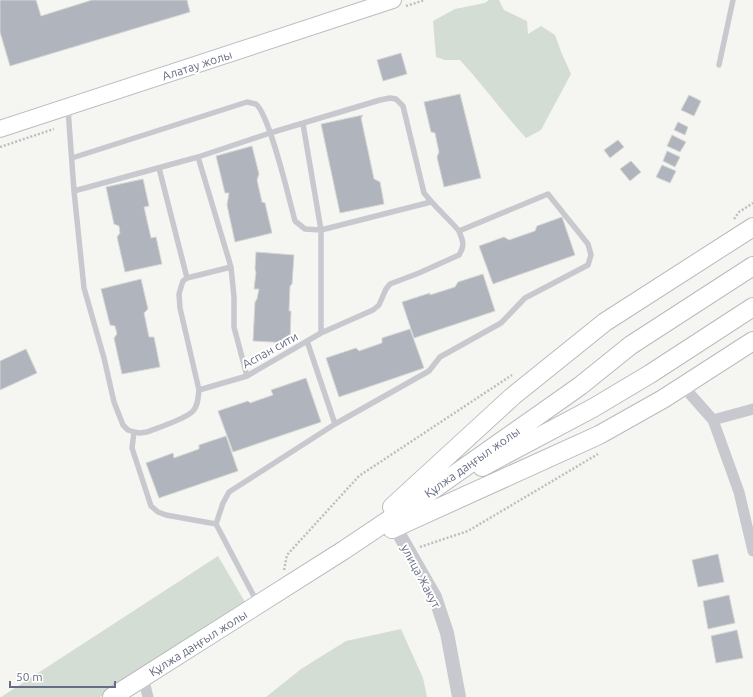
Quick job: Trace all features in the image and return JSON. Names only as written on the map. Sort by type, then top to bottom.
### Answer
[{"type":"main road","name":"Алатау жолы","points":[[0,129],[393,0]]},
{"type":"main road","points":[[344,550],[513,396],[585,337],[605,322],[753,227]]},
{"type":"main road","name":"Құлжа даңғыл жолы","points":[[414,503],[580,386],[631,345],[753,266]]},
{"type":"main road","name":"Құлжа даңғыл жолы","points":[[414,503],[593,408],[650,374],[753,307]]},
{"type":"main road","points":[[344,550],[599,435],[656,403],[753,341]]},
{"type":"main road","points":[[344,550],[414,503]]},
{"type":"main road","name":"Құлжа даңғыл жолы","points":[[112,697],[344,550]]},
{"type":"street","points":[[683,386],[713,420],[739,492],[753,551]]},
{"type":"street","points":[[713,420],[753,409]]},
{"type":"street","name":"улица Жакут","points":[[395,527],[435,597],[447,633],[459,697]]},
{"type":"street","points":[[143,677],[148,697]]},
{"type":"lane","points":[[719,65],[733,0]]},
{"type":"lane","points":[[74,191],[198,157],[270,133],[380,100],[396,98],[403,106],[424,193],[459,231],[548,194],[588,244],[591,255],[588,265],[526,298],[501,323],[440,357],[429,371],[335,424],[229,492],[223,503],[216,524],[258,604]]},
{"type":"lane","points":[[72,158],[247,102],[256,104],[259,107],[270,133],[295,221],[305,229],[321,230],[431,202]]},
{"type":"lane","points":[[68,107],[74,191],[84,288],[104,358],[114,402],[123,425],[128,430],[140,433],[146,432],[187,416],[193,412],[197,405],[199,390],[180,308],[180,287],[183,281],[187,278],[231,267]]},
{"type":"lane","points":[[303,124],[321,230],[321,333]]},
{"type":"lane","points":[[198,157],[231,267],[234,297],[234,328],[247,376]]},
{"type":"lane","points":[[159,168],[187,278]]},
{"type":"lane","name":"Аспан сити","points":[[199,390],[247,376],[321,333],[373,310],[378,305],[387,286],[390,284],[419,274],[459,255],[464,242],[459,231]]},
{"type":"lane","points":[[307,341],[335,424]]},
{"type":"lane","points":[[134,432],[132,448],[151,506],[158,512],[166,515],[216,524]]},
{"type":"path","points":[[408,551],[468,531],[604,450]]},
{"type":"shaded area","points":[[489,0],[499,0],[504,10],[527,21],[528,34],[541,26],[555,35],[571,74],[541,130],[526,138],[460,60],[445,60],[436,57],[433,21],[455,9],[485,3]]},
{"type":"shaded area","points":[[218,556],[245,602],[100,697],[1,697]]},
{"type":"shaded area","points":[[401,629],[423,678],[427,697],[266,697],[301,669],[346,641]]},
{"type":"building","points":[[0,0],[36,0],[41,16],[92,0],[187,0],[190,12],[10,66],[0,32]]},
{"type":"building","points":[[401,53],[407,74],[383,81],[377,60]]},
{"type":"building","points":[[460,94],[481,178],[444,187],[437,157],[439,152],[435,133],[431,132],[424,102]]},
{"type":"building","points":[[689,95],[701,101],[694,116],[681,110]]},
{"type":"building","points":[[363,115],[361,118],[374,179],[380,182],[384,204],[340,213],[321,124]]},
{"type":"building","points":[[678,122],[688,127],[685,135],[674,130]]},
{"type":"building","points":[[672,135],[686,142],[680,152],[667,146]]},
{"type":"building","points":[[618,140],[624,147],[610,158],[604,150]]},
{"type":"building","points":[[252,146],[259,174],[257,180],[262,202],[265,203],[272,233],[235,242],[227,205],[229,193],[225,193],[216,156]]},
{"type":"building","points":[[667,151],[680,157],[675,167],[663,161]]},
{"type":"building","points":[[631,161],[641,172],[630,181],[620,169]]},
{"type":"building","points":[[662,165],[676,171],[670,183],[656,177]]},
{"type":"building","points":[[143,179],[149,206],[144,207],[151,238],[156,237],[162,264],[125,272],[117,237],[120,233],[119,226],[114,224],[106,187]]},
{"type":"building","points":[[562,217],[575,255],[493,284],[479,246],[504,237],[509,240],[535,231],[537,226]]},
{"type":"building","points":[[256,252],[294,255],[292,284],[290,286],[290,343],[253,341],[255,302],[259,289],[254,289]]},
{"type":"building","points":[[483,274],[495,311],[414,338],[402,302],[455,287],[458,282]]},
{"type":"building","points":[[141,279],[148,309],[144,313],[149,337],[154,337],[160,367],[122,374],[114,338],[117,334],[115,326],[110,325],[101,289]]},
{"type":"building","points":[[410,329],[424,368],[339,397],[326,358],[356,348],[359,351],[382,343],[382,338]]},
{"type":"building","points":[[26,349],[37,373],[0,390],[0,361]]},
{"type":"building","points":[[306,378],[321,422],[233,452],[218,411],[248,401],[250,403],[273,395],[271,390]]},
{"type":"building","points":[[226,436],[238,471],[159,498],[146,463],[173,453],[174,458],[199,449],[199,445]]},
{"type":"building","points":[[718,554],[724,582],[698,587],[692,560]]},
{"type":"building","points":[[729,595],[735,623],[708,629],[703,601]]},
{"type":"building","points":[[737,630],[743,658],[716,663],[711,636]]}]
